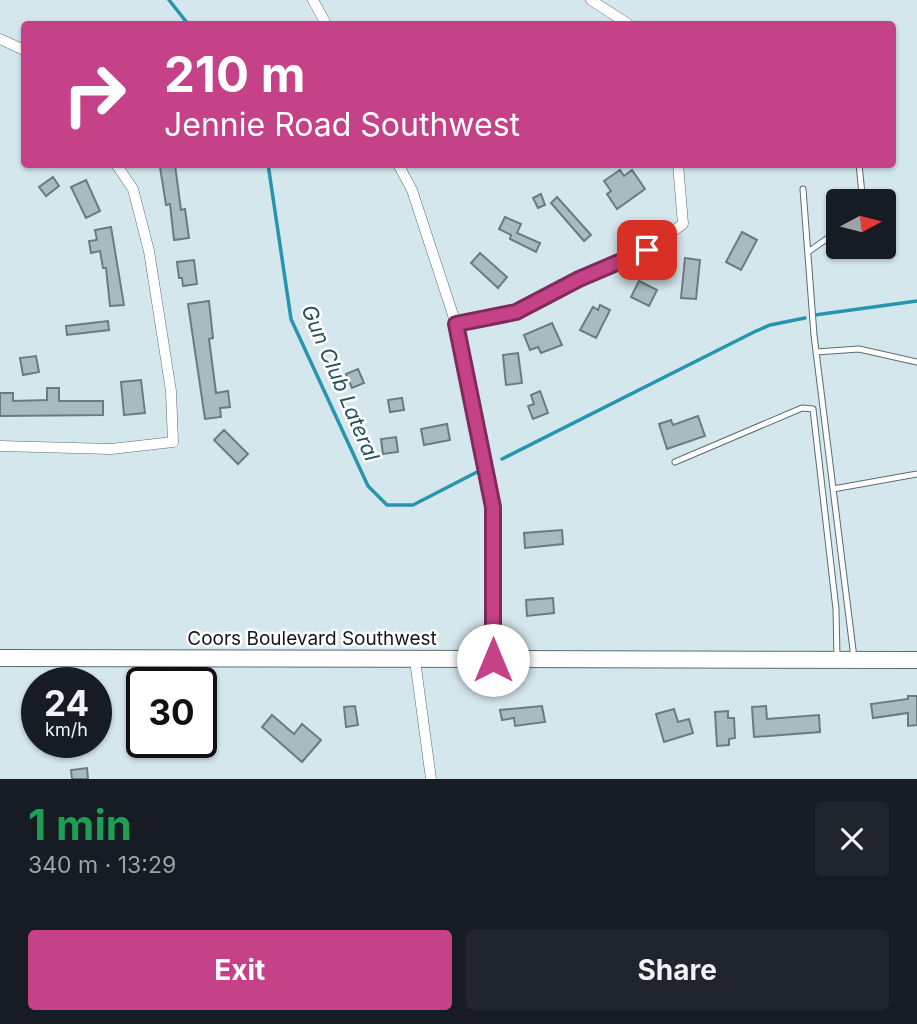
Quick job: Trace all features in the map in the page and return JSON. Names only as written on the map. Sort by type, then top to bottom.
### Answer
[{"type":"main road","name":"Coors Boulevard Southwest","points":[[0,658],[917,660]]},
{"type":"street","points":[[313,0],[324,21]]},
{"type":"street","points":[[591,0],[623,21]]},
{"type":"street","points":[[0,39],[21,49]]},
{"type":"street","points":[[0,446],[111,449],[173,443],[171,391],[149,251],[133,189],[119,168]]},
{"type":"street","points":[[400,168],[412,190],[456,324],[493,507],[493,660]]},
{"type":"street","points":[[456,324],[516,312],[579,279],[647,250],[683,224],[678,168]]},
{"type":"street","points":[[415,660],[431,779]]},
{"type":"lane","points":[[859,168],[862,189]]},
{"type":"lane","points":[[803,189],[816,352],[854,661]]},
{"type":"lane","points":[[808,252],[826,239]]},
{"type":"lane","points":[[816,352],[859,349],[917,362]]},
{"type":"lane","points":[[675,462],[802,408],[813,409],[836,609],[838,661]]},
{"type":"lane","points":[[833,489],[917,474]]},
{"type":"building","points":[[160,168],[175,168],[181,210],[185,209],[189,238],[174,240],[170,204],[166,205]]},
{"type":"building","points":[[620,170],[624,176],[632,170],[645,189],[617,209],[607,194],[611,191],[604,181]]},
{"type":"building","points":[[53,177],[59,186],[46,196],[39,187]]},
{"type":"building","points":[[86,180],[100,211],[86,218],[71,187]]},
{"type":"building","points":[[541,194],[545,205],[538,208],[533,198]]},
{"type":"building","points":[[557,197],[591,235],[584,241],[551,203]]},
{"type":"building","points":[[505,217],[521,224],[517,233],[540,243],[536,252],[510,239],[511,235],[499,229]]},
{"type":"building","points":[[111,227],[124,305],[110,306],[106,268],[103,268],[100,251],[91,253],[89,241],[97,240],[95,230]]},
{"type":"building","points":[[742,232],[757,240],[741,270],[726,262]]},
{"type":"building","points":[[480,253],[507,277],[498,288],[471,263]]},
{"type":"building","points":[[685,258],[700,260],[696,299],[681,298]]},
{"type":"building","points":[[194,260],[197,284],[183,286],[177,262]]},
{"type":"building","points":[[639,281],[657,290],[649,306],[631,297]]},
{"type":"building","points":[[209,301],[213,338],[209,339],[216,393],[228,391],[230,407],[220,408],[221,417],[205,419],[188,304]]},
{"type":"building","points":[[600,305],[610,310],[596,338],[580,330],[593,307],[598,310]]},
{"type":"building","points":[[108,321],[109,330],[67,335],[66,326]]},
{"type":"building","points":[[552,323],[562,345],[541,353],[538,347],[530,350],[524,335]]},
{"type":"building","points":[[518,353],[522,383],[506,385],[503,355]]},
{"type":"building","points":[[36,356],[39,372],[23,375],[20,358]]},
{"type":"building","points":[[358,369],[364,383],[352,388],[346,374]]},
{"type":"building","points":[[141,380],[145,413],[124,415],[121,382]]},
{"type":"building","points":[[47,388],[59,388],[59,401],[103,401],[103,415],[0,416],[0,393],[13,393],[13,401],[47,400]]},
{"type":"building","points":[[540,391],[548,413],[533,419],[528,406],[534,404],[531,395]]},
{"type":"building","points":[[402,398],[404,410],[390,412],[388,400]]},
{"type":"building","points":[[698,416],[705,436],[667,449],[659,424],[671,420],[673,425]]},
{"type":"building","points":[[447,424],[450,440],[424,445],[421,429]]},
{"type":"building","points":[[224,430],[248,454],[238,464],[214,440]]},
{"type":"building","points":[[396,437],[398,452],[383,454],[381,439]]},
{"type":"building","points":[[562,530],[563,544],[525,548],[524,533]]},
{"type":"building","points":[[553,598],[554,613],[527,616],[526,600]]},
{"type":"building","points":[[908,696],[917,696],[917,725],[908,726],[908,713],[873,718],[871,704],[908,699]]},
{"type":"building","points":[[355,706],[358,725],[346,727],[344,707]]},
{"type":"building","points":[[542,706],[545,722],[515,726],[514,718],[502,720],[500,710]]},
{"type":"building","points":[[766,706],[767,719],[819,715],[820,732],[754,737],[752,707]]},
{"type":"building","points":[[674,709],[678,722],[689,719],[693,733],[664,742],[656,714]]},
{"type":"building","points":[[728,711],[728,718],[734,718],[735,738],[729,739],[729,745],[717,746],[715,712]]},
{"type":"building","points":[[272,715],[294,734],[302,724],[321,740],[302,762],[262,727]]},
{"type":"building","points":[[87,768],[88,779],[72,779],[71,770]]},
{"type":"waterway","name":"Gun Club Lateral","points":[[169,0],[186,21]]},
{"type":"waterway","name":"Gun Club Lateral","points":[[269,168],[291,319],[368,486],[387,505],[413,505],[479,471]]},
{"type":"waterway","name":"Gun Club Lateral","points":[[815,315],[917,301]]},
{"type":"waterway","name":"Gun Club Lateral","points":[[502,459],[754,332],[770,325],[805,318]]},
{"type":"route","points":[[493,660],[493,507],[456,324],[516,312],[579,279],[647,250]]}]
